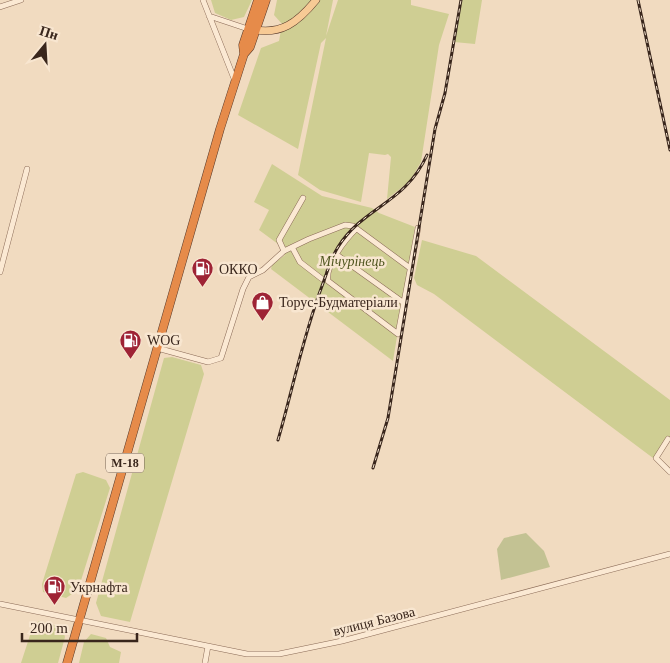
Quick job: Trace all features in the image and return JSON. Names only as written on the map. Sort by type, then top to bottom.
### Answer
[{"type":"highway","name":"М-18","points":[[67,663],[235,82],[244,54],[250,47],[258,0]]},
{"type":"highway","name":"М-18","points":[[252,30],[266,0]]},
{"type":"main road","points":[[252,30],[268,32],[284,29],[304,14],[316,0]]},
{"type":"street","points":[[0,7],[21,0]]},
{"type":"street","points":[[203,0],[235,82]]},
{"type":"street","points":[[209,16],[252,30]]},
{"type":"street","points":[[0,272],[27,169]]},
{"type":"street","points":[[284,251],[279,240],[302,198]]},
{"type":"street","points":[[157,348],[208,362],[221,358],[249,277],[263,270],[284,251],[328,230],[345,225],[356,229],[410,268]]},
{"type":"street","points":[[356,229],[340,247],[328,274],[328,281],[398,334],[418,228]]},
{"type":"street","points":[[292,247],[300,262],[322,279]]},
{"type":"street","points":[[337,255],[404,304]]},
{"type":"street","points":[[668,439],[656,458],[670,472]]},
{"type":"street","name":"вулиця Базова","points":[[0,604],[79,618],[247,654],[279,654],[342,641],[670,554]]},
{"type":"street","points":[[205,663],[208,646]]},
{"type":"green space","points":[[211,0],[252,0],[244,17],[231,20],[215,13]]},
{"type":"green space","points":[[277,0],[333,0],[326,36],[338,0],[411,0],[411,5],[449,14],[439,45],[421,162],[410,181],[387,199],[391,157],[388,154],[369,153],[361,202],[320,190],[298,175],[326,38],[321,43],[298,149],[238,115],[261,48],[279,41],[282,24],[274,15]]},
{"type":"green space","points":[[460,0],[482,0],[475,44],[454,42]]},
{"type":"green space","name":"Мічурінець","points":[[272,164],[322,196],[372,208],[379,213],[415,227],[393,361],[271,269],[272,265],[285,255],[278,244],[259,230],[269,210],[254,202]]},
{"type":"green space","points":[[422,240],[476,256],[670,400],[670,437],[653,458],[434,294],[417,285],[414,278]]},
{"type":"green space","points":[[172,357],[201,365],[204,374],[130,622],[101,616],[96,603],[164,358]]},
{"type":"green space","points":[[83,472],[106,480],[110,488],[78,590],[66,598],[43,592],[42,584],[76,474]]},
{"type":"green space","points":[[39,621],[62,627],[65,637],[58,663],[21,663],[33,626]]},
{"type":"green space","points":[[91,634],[106,638],[110,647],[121,652],[119,663],[79,663],[84,642]]},
{"type":"shaded area","points":[[526,533],[544,551],[550,567],[501,580],[497,549],[504,538]]},
{"type":"railway","points":[[373,468],[388,418],[435,129],[445,93],[461,0]]},
{"type":"railway","points":[[638,0],[670,150]]},
{"type":"railway","points":[[278,440],[309,324],[329,266],[338,247],[348,233],[360,222],[396,195],[407,184],[418,171],[427,155]]},
{"type":"place","name":"ОККО","points":[[203,288]]},
{"type":"place","name":"Торус-Будматеріали","points":[[263,321]]},
{"type":"place","name":"WOG","points":[[131,359]]},
{"type":"place","name":"Укрнафта","points":[[54,606]]}]
